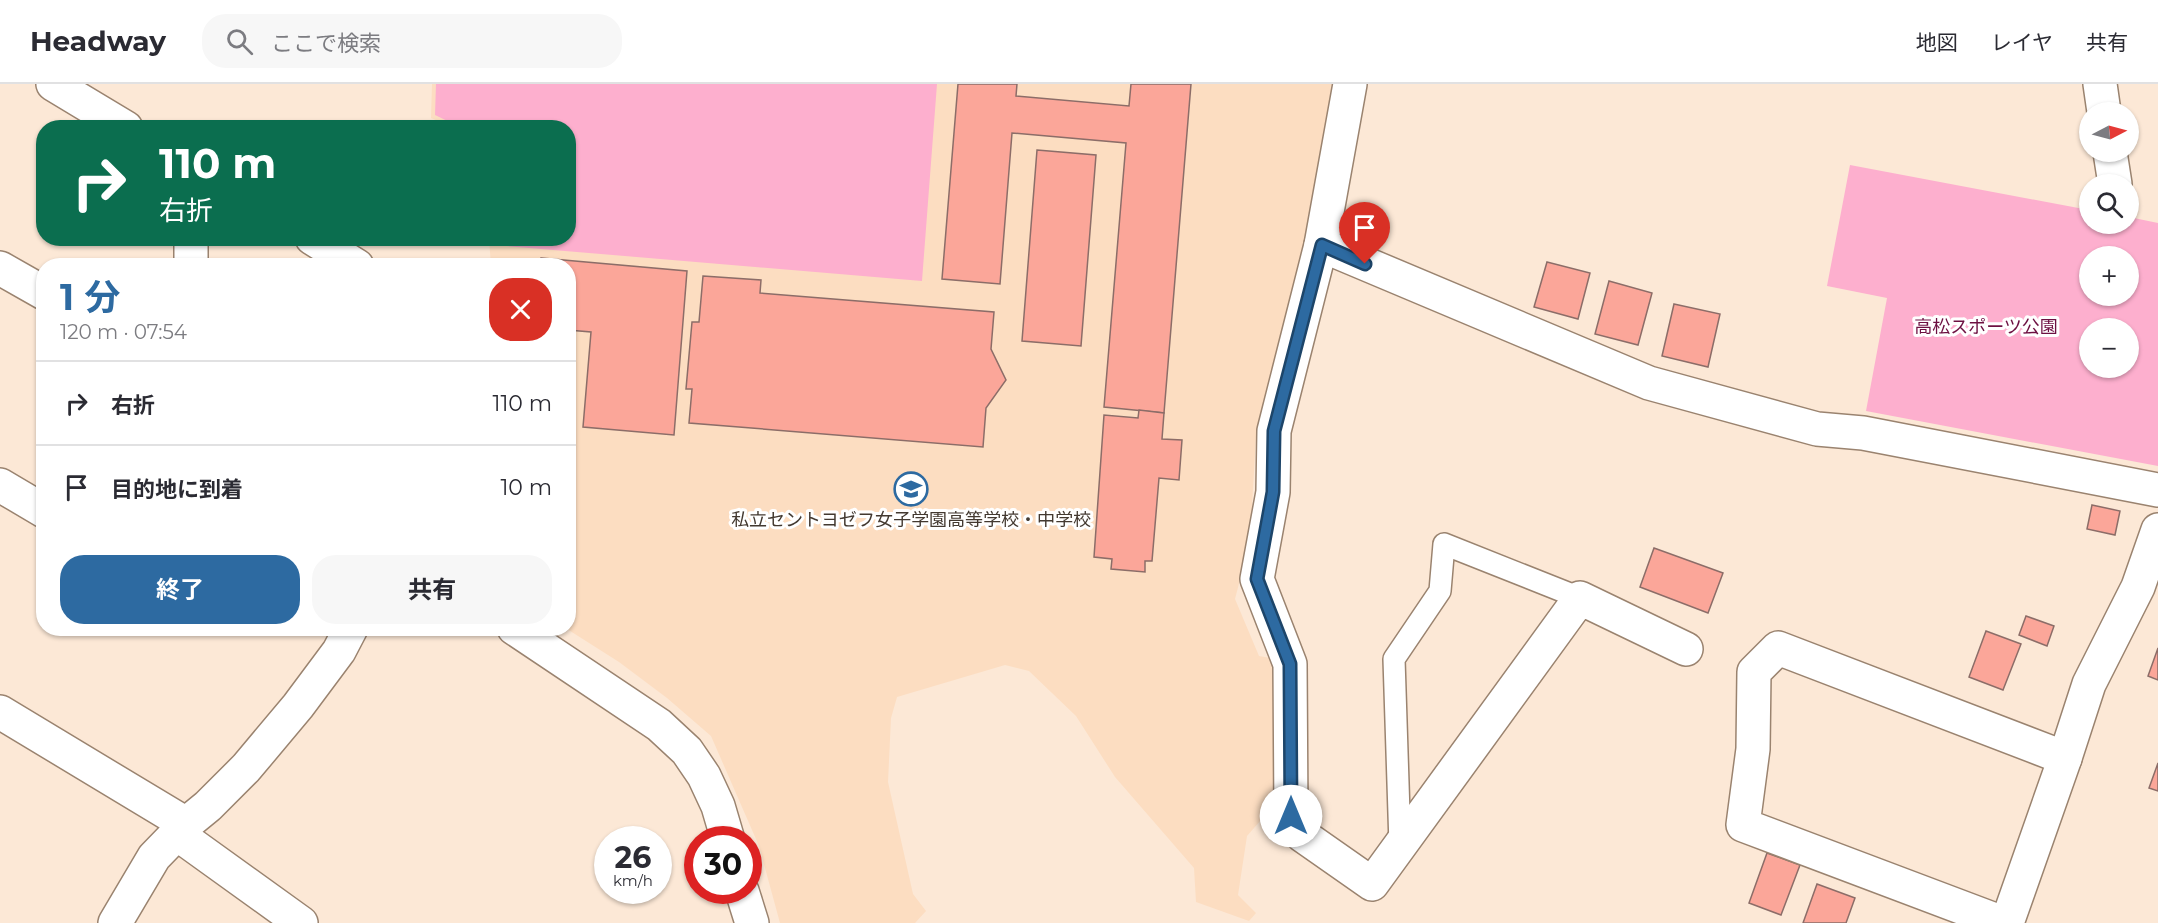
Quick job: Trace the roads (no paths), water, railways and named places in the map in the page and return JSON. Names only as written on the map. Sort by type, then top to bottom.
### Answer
[{"type":"street","points":[[53,84],[113,120]]},
{"type":"street","points":[[1350,84],[1322,245],[1274,431],[1273,492],[1257,579],[1290,664],[1291,816],[1302,835],[1372,884],[1580,598],[1686,649]]},
{"type":"street","points":[[2100,84],[2103,102]]},
{"type":"street","points":[[1322,245],[1648,383],[1817,429],[1863,433],[2158,490]]},
{"type":"street","points":[[325,246],[344,258]]},
{"type":"street","points":[[0,268],[36,288]]},
{"type":"street","points":[[0,485],[36,506]]},
{"type":"street","points":[[2065,758],[1778,648],[1754,672],[1753,749],[1743,825],[2005,923],[2065,758],[2089,684],[2138,587],[2158,530]]},
{"type":"street","points":[[115,923],[154,857],[181,828],[208,806],[246,768],[297,706],[339,651],[347,636]]},
{"type":"street","points":[[525,636],[659,725],[687,751],[704,776],[718,806],[724,826]]},
{"type":"street","points":[[0,712],[181,828],[302,923]]},
{"type":"street","points":[[746,904],[752,923]]},
{"type":"lane","points":[[1400,845],[1394,659],[1440,591],[1444,544],[1580,598]]},
{"type":"place","name":"私立セントヨゼフ女子学園高等学校・中学校","points":[[911,489]]},
{"type":"park label","name":"高松スポーツ公園","points":[[1986,327]]}]
